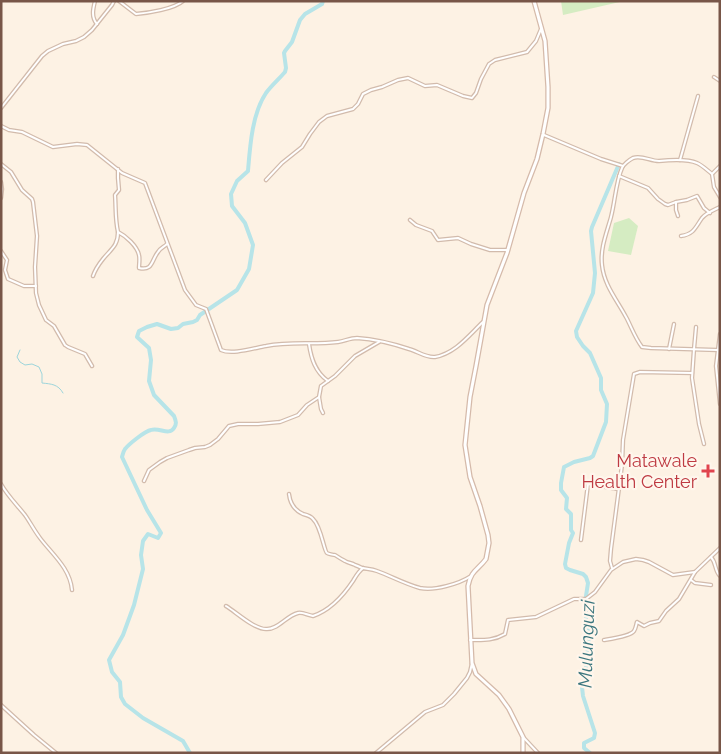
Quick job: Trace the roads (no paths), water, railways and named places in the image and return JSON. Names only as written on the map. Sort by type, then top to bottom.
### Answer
[{"type":"street","points":[[95,1],[92,12],[97,24]]},
{"type":"street","points":[[1,108],[44,54],[63,44],[76,41],[92,30],[114,1]]},
{"type":"street","points":[[119,1],[136,14],[176,6],[184,1]]},
{"type":"street","points":[[534,1],[542,27],[549,102],[537,159],[518,210],[508,250],[488,301],[470,397],[465,445],[470,477],[483,515],[489,543],[485,562],[475,569],[469,580],[467,592],[472,663],[476,674],[499,695],[523,737],[538,753]]},
{"type":"street","points":[[266,180],[282,162],[302,147],[318,122],[327,116],[352,110],[358,104],[363,94],[368,91],[408,78],[425,86],[437,85],[472,98],[489,64],[495,60],[527,52],[536,41],[542,27]]},
{"type":"street","points":[[714,76],[720,81]]},
{"type":"street","points":[[680,160],[698,96]]},
{"type":"street","points":[[1,126],[9,130],[22,132],[53,147],[77,144],[87,145],[126,175],[138,179],[145,184],[184,290],[196,305],[206,309],[223,351],[242,351],[291,343],[341,342],[355,338],[409,349],[430,357],[458,346],[483,322]]},
{"type":"street","points":[[543,134],[601,159],[623,166]]},
{"type":"street","points":[[718,350],[645,348],[640,345],[624,313],[610,291],[602,266],[603,244],[620,176],[623,166],[634,158],[644,157],[655,161],[680,160],[697,163],[712,174],[714,188],[720,198]]},
{"type":"street","points":[[1,164],[10,172],[22,190],[32,199],[37,236],[36,286],[38,301],[46,320],[54,326],[66,346],[85,354],[92,366]]},
{"type":"street","points":[[712,174],[720,166]]},
{"type":"street","points":[[93,276],[103,258],[116,245],[118,238],[114,208],[116,202],[115,194],[119,190],[118,169]]},
{"type":"street","points":[[620,176],[648,188],[658,199],[668,205],[697,196],[704,208],[710,213]]},
{"type":"street","points":[[1,182],[1,198]]},
{"type":"street","points":[[676,202],[678,216]]},
{"type":"street","points":[[681,236],[688,235],[697,227],[702,218],[720,207]]},
{"type":"street","points":[[410,220],[416,225],[432,231],[438,240],[458,238],[490,250],[508,250]]},
{"type":"street","points":[[118,232],[125,236],[138,252],[139,268],[148,269],[158,251],[167,244]]},
{"type":"street","points":[[1,251],[7,260],[5,270],[8,279],[24,286],[36,286]]},
{"type":"street","points":[[669,349],[674,324]]},
{"type":"street","points":[[696,327],[692,373],[699,424],[704,444]]},
{"type":"street","points":[[720,334],[716,372],[720,404]]},
{"type":"street","points":[[323,413],[319,397],[321,387],[355,356],[378,342]]},
{"type":"street","points":[[309,344],[314,365],[319,374],[328,381]]},
{"type":"street","points":[[613,568],[610,555],[622,465],[622,446],[634,374],[637,372],[692,373]]},
{"type":"street","points":[[144,481],[149,470],[160,462],[189,450],[210,445],[229,426],[280,422],[298,415],[307,405],[319,397]]},
{"type":"street","points":[[1,484],[66,571],[72,590]]},
{"type":"street","points":[[581,540],[588,484],[618,489]]},
{"type":"street","points":[[289,494],[289,500],[294,508],[316,521],[327,553],[419,588],[426,589],[449,585],[471,576]]},
{"type":"street","points":[[604,640],[620,637],[632,632],[635,630],[637,622],[644,626],[659,621],[666,611],[679,599],[695,572],[720,548]]},
{"type":"street","points":[[711,557],[720,576]]},
{"type":"street","points":[[470,640],[496,638],[505,634],[508,620],[536,617],[574,599],[586,599],[595,592],[613,568],[623,562],[636,559],[649,562],[673,575],[695,572]]},
{"type":"street","points":[[226,606],[251,624],[268,629],[294,614],[303,613],[314,616],[330,607],[363,568]]},
{"type":"street","points":[[691,580],[695,583],[711,585]]},
{"type":"street","points":[[376,753],[426,712],[443,705],[467,678],[472,663]]},
{"type":"street","points":[[1,705],[56,753]]},
{"type":"street","points":[[523,737],[523,753]]},
{"type":"waterway","points":[[190,753],[183,741],[143,718],[125,704],[121,697],[120,682],[112,672],[109,660],[123,635],[134,605],[143,569],[141,555],[143,541],[148,534],[158,538],[161,533],[147,510],[122,457],[123,453],[130,444],[148,431],[154,429],[169,431],[176,424],[174,416],[154,395],[149,381],[151,360],[149,348],[137,337],[139,331],[157,324],[171,329],[197,320],[200,315],[237,290],[249,269],[253,245],[245,223],[232,206],[231,194],[237,181],[248,171],[252,130],[261,101],[285,72],[284,53],[292,42],[300,20],[305,14],[322,4],[323,1]]},
{"type":"waterway","name":"Mulunguzi","points":[[590,753],[584,748],[584,743],[594,738],[595,733],[582,687],[589,638],[586,619],[588,583],[583,574],[566,568],[569,543],[573,533],[571,530],[571,514],[566,509],[567,498],[561,490],[561,483],[564,467],[593,456],[606,422],[607,404],[601,390],[601,378],[590,353],[577,337],[576,331],[593,293],[595,273],[592,227],[619,164]]},
{"type":"waterway","points":[[20,350],[17,357],[20,362],[25,365],[32,364],[39,367],[42,374],[42,383],[57,386],[63,393]]},
{"type":"place","name":"Matawale Health Center","points":[[708,471]]}]
